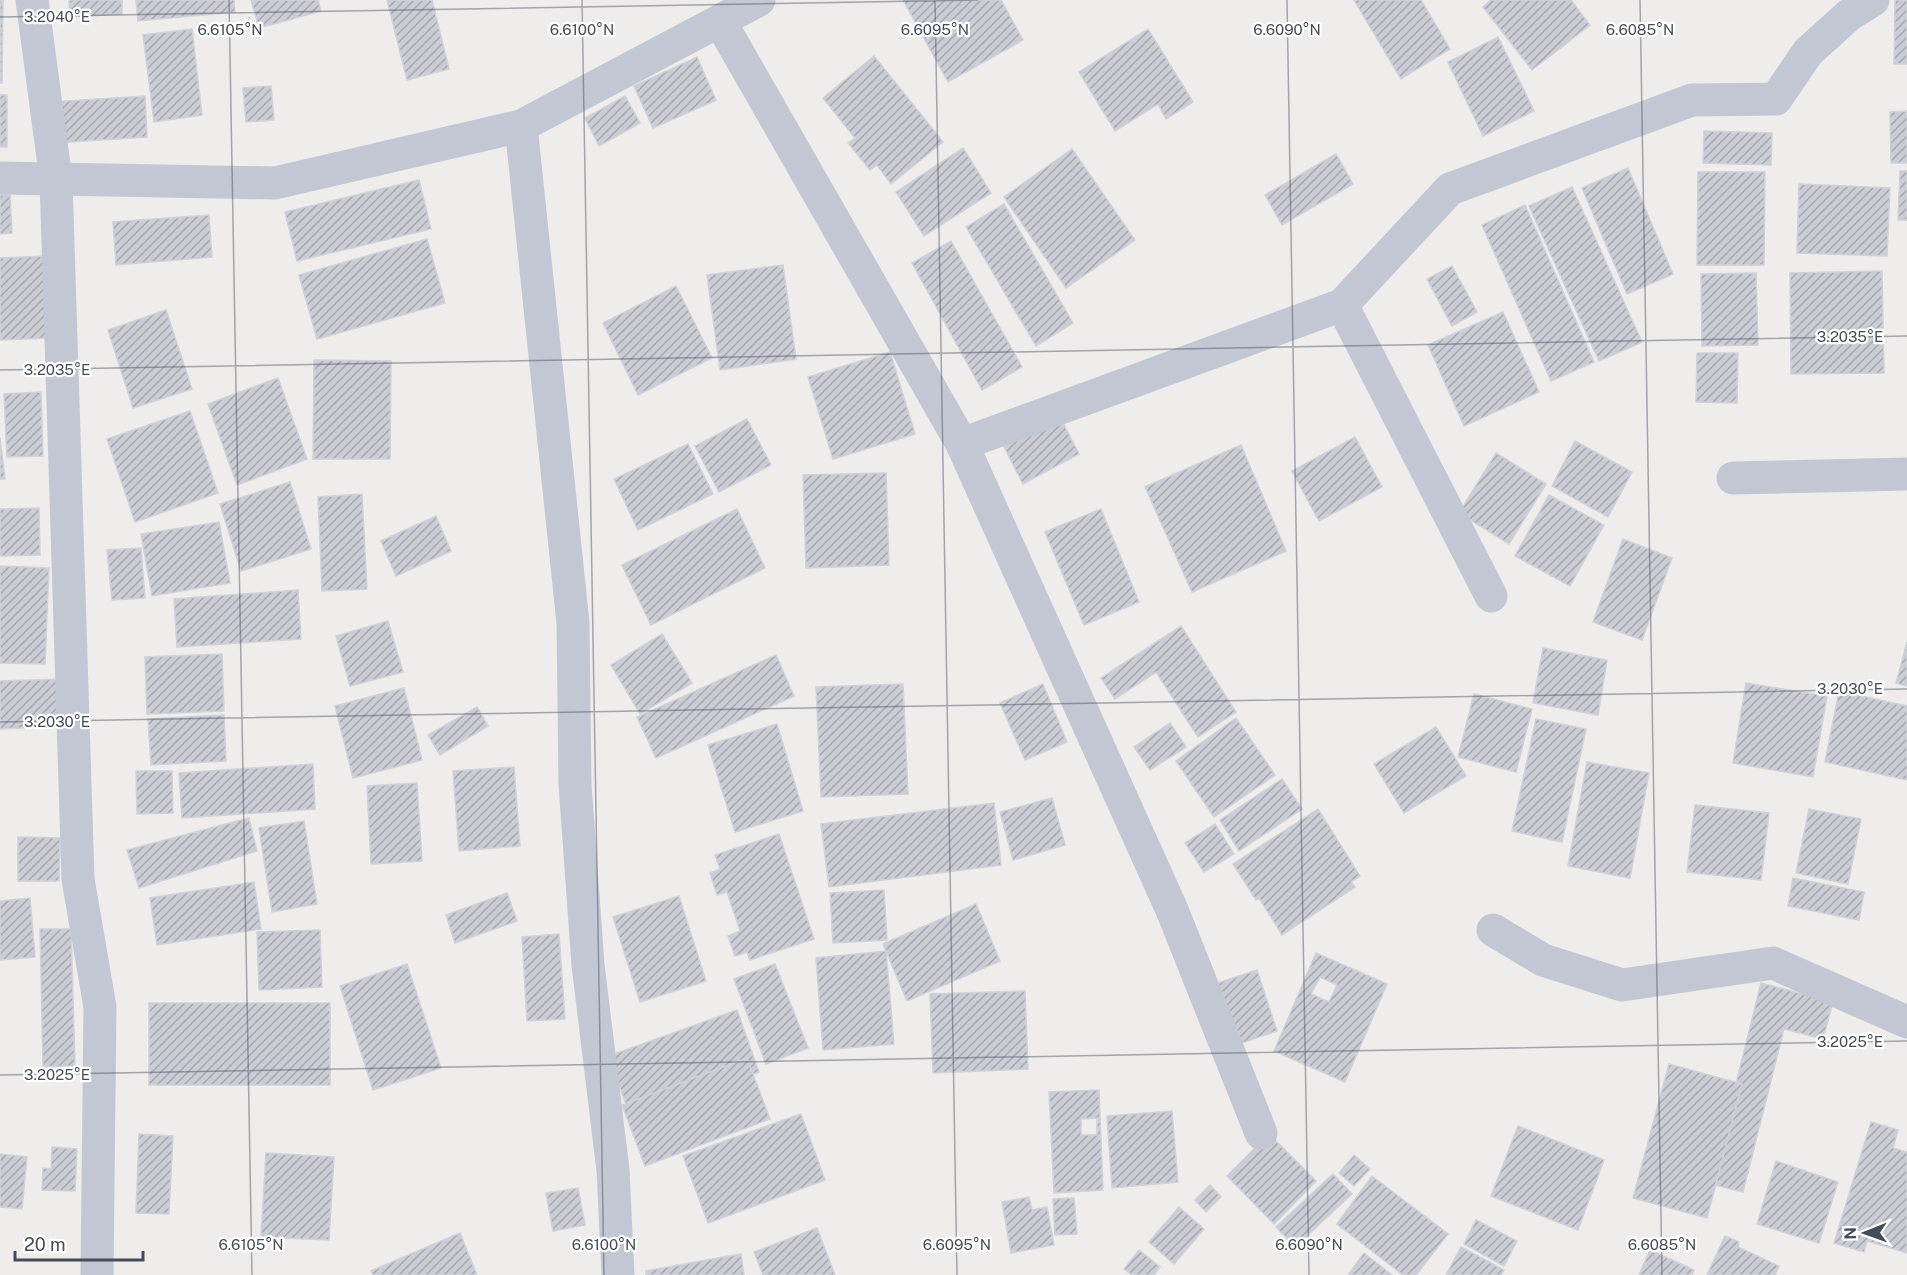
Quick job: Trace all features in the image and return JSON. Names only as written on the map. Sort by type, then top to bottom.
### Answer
[{"type":"street","points":[[32,0],[56,180],[78,879],[100,1007],[97,1275]]},
{"type":"street","points":[[0,178],[275,183],[521,126],[721,23],[759,0]]},
{"type":"street","points":[[962,444],[1342,305],[1450,189],[1692,100],[1776,99],[1808,52],[1849,15],[1873,0]]},
{"type":"street","points":[[721,23],[962,444],[1172,910],[1261,1133]]},
{"type":"street","points":[[521,126],[573,623],[577,807],[588,965],[613,1170],[618,1275]]},
{"type":"street","points":[[1342,305],[1491,596]]},
{"type":"street","points":[[1733,478],[1907,474]]},
{"type":"street","points":[[1493,930],[1543,960],[1622,985],[1773,963],[1907,1022]]},
{"type":"building","points":[[0,0],[3,0],[2,83],[0,83]]},
{"type":"building","points":[[69,0],[122,0],[122,14],[70,17]]},
{"type":"building","points":[[136,0],[234,0],[235,12],[138,21]]},
{"type":"building","points":[[251,0],[318,0],[321,11],[259,28]]},
{"type":"building","points":[[387,0],[432,0],[449,69],[407,80]]},
{"type":"building","points":[[903,0],[1001,0],[1023,40],[948,82]]},
{"type":"building","points":[[1354,0],[1421,0],[1450,49],[1401,79]]},
{"type":"building","points":[[1491,0],[1571,0],[1590,25],[1532,70],[1483,7]]},
{"type":"building","points":[[1895,0],[1907,0],[1907,64],[1894,64]]},
{"type":"building","points":[[192,29],[202,115],[154,122],[143,35]]},
{"type":"building","points":[[1148,29],[1193,102],[1166,119],[1158,104],[1115,131],[1079,72]]},
{"type":"building","points":[[1498,37],[1534,111],[1483,136],[1448,62]]},
{"type":"building","points":[[874,56],[943,142],[891,184],[877,165],[870,170],[848,143],[855,138],[823,98]]},
{"type":"building","points":[[697,57],[716,100],[653,128],[634,86]]},
{"type":"building","points":[[271,86],[274,120],[246,122],[243,88]]},
{"type":"building","points":[[0,95],[7,95],[7,147],[0,147]]},
{"type":"building","points":[[145,96],[147,137],[54,143],[52,102]]},
{"type":"building","points":[[625,96],[640,123],[599,146],[585,118]]},
{"type":"building","points":[[1907,111],[1907,163],[1891,163],[1890,112]]},
{"type":"building","points":[[1704,131],[1772,133],[1771,165],[1703,163]]},
{"type":"building","points":[[963,148],[991,193],[924,236],[896,192]]},
{"type":"building","points":[[1072,149],[1135,240],[1066,288],[1004,197]]},
{"type":"building","points":[[1336,154],[1353,184],[1282,225],[1265,195]]},
{"type":"building","points":[[1628,168],[1673,274],[1627,294],[1582,188]]},
{"type":"building","points":[[1900,171],[1907,171],[1907,220],[1898,220]]},
{"type":"building","points":[[1698,172],[1765,172],[1764,265],[1697,265]]},
{"type":"building","points":[[419,180],[431,229],[297,261],[285,212]]},
{"type":"building","points":[[1799,184],[1890,188],[1887,256],[1797,253]]},
{"type":"building","points":[[1572,187],[1642,342],[1599,361],[1529,206]]},
{"type":"building","points":[[0,195],[10,195],[12,233],[0,234]]},
{"type":"building","points":[[1004,204],[1073,323],[1036,346],[966,227]]},
{"type":"building","points":[[1525,205],[1594,362],[1551,381],[1482,225]]},
{"type":"building","points":[[209,215],[212,257],[116,265],[113,222]]},
{"type":"building","points":[[427,239],[445,303],[317,339],[299,275]]},
{"type":"building","points":[[951,241],[1022,367],[982,390],[912,263]]},
{"type":"building","points":[[46,256],[48,338],[0,340],[0,258]]},
{"type":"building","points":[[783,265],[796,359],[720,370],[707,275]]},
{"type":"building","points":[[1452,266],[1477,312],[1452,326],[1427,279]]},
{"type":"building","points":[[1882,271],[1884,373],[1791,374],[1790,273]]},
{"type":"building","points":[[1756,273],[1758,345],[1702,346],[1701,274]]},
{"type":"building","points":[[676,286],[712,358],[638,395],[603,323]]},
{"type":"building","points":[[166,310],[192,389],[133,408],[108,330]]},
{"type":"building","points":[[1503,312],[1539,392],[1464,426],[1428,345]]},
{"type":"building","points":[[890,352],[915,434],[833,459],[808,377]]},
{"type":"building","points":[[1697,353],[1738,353],[1737,403],[1696,402]]},
{"type":"building","points":[[314,360],[391,361],[390,459],[313,459]]},
{"type":"building","points":[[278,378],[307,459],[237,485],[208,404]]},
{"type":"building","points":[[41,392],[43,456],[7,457],[4,394]]},
{"type":"building","points":[[190,411],[218,493],[135,522],[107,439]]},
{"type":"building","points":[[1060,417],[1079,454],[1023,484],[1004,447]]},
{"type":"building","points":[[747,419],[771,465],[719,492],[695,446]]},
{"type":"building","points":[[1355,437],[1382,487],[1319,521],[1292,471]]},
{"type":"building","points":[[0,438],[5,479],[0,479]]},
{"type":"building","points":[[1575,441],[1632,472],[1608,517],[1552,486]]},
{"type":"building","points":[[688,444],[713,494],[638,530],[614,479]]},
{"type":"building","points":[[1241,445],[1286,551],[1192,592],[1145,487]]},
{"type":"building","points":[[1496,453],[1546,484],[1509,544],[1459,513]]},
{"type":"building","points":[[886,473],[889,565],[806,568],[803,475]]},
{"type":"building","points":[[290,482],[311,549],[241,571],[220,504]]},
{"type":"building","points":[[362,494],[367,589],[322,591],[318,497]]},
{"type":"building","points":[[1549,495],[1604,525],[1570,586],[1515,556]]},
{"type":"building","points":[[39,508],[40,555],[0,556],[0,509]]},
{"type":"building","points":[[737,509],[765,568],[651,625],[622,565]]},
{"type":"building","points":[[1101,509],[1139,602],[1084,625],[1045,532]]},
{"type":"building","points":[[436,516],[451,551],[396,576],[381,541]]},
{"type":"building","points":[[219,522],[230,583],[152,596],[141,534]]},
{"type":"building","points":[[1623,539],[1672,558],[1642,640],[1593,622]]},
{"type":"building","points":[[141,548],[145,598],[112,600],[107,550]]},
{"type":"building","points":[[0,566],[49,568],[45,664],[0,663]]},
{"type":"building","points":[[298,590],[301,639],[177,647],[174,599]]},
{"type":"building","points":[[388,621],[403,672],[350,686],[336,636]]},
{"type":"building","points":[[1181,626],[1236,712],[1198,737],[1156,672],[1115,699],[1101,678]]},
{"type":"building","points":[[662,634],[692,683],[640,714],[611,665]]},
{"type":"building","points":[[1907,642],[1907,686],[1896,683]]},
{"type":"building","points":[[1543,648],[1607,660],[1598,715],[1533,703]]},
{"type":"building","points":[[222,654],[224,711],[147,714],[145,657]]},
{"type":"building","points":[[776,655],[794,696],[656,758],[637,717]]},
{"type":"building","points":[[62,679],[64,726],[0,729],[0,681]]},
{"type":"building","points":[[1746,683],[1827,696],[1813,777],[1733,763]]},
{"type":"building","points":[[903,684],[908,794],[821,797],[816,687]]},
{"type":"building","points":[[1043,684],[1067,742],[1025,760],[1000,703]]},
{"type":"building","points":[[404,688],[422,760],[353,778],[335,706]]},
{"type":"building","points":[[1839,691],[1907,706],[1907,780],[1825,762]]},
{"type":"building","points":[[1474,694],[1532,709],[1516,772],[1458,757]]},
{"type":"building","points":[[477,707],[488,726],[440,755],[428,735]]},
{"type":"building","points":[[224,715],[226,761],[151,765],[148,719]]},
{"type":"building","points":[[1236,718],[1275,775],[1214,817],[1176,761]]},
{"type":"building","points":[[1536,719],[1586,729],[1562,842],[1512,831]]},
{"type":"building","points":[[1170,723],[1186,747],[1150,770],[1134,747]]},
{"type":"building","points":[[777,724],[803,811],[735,832],[708,745]]},
{"type":"building","points":[[1436,727],[1466,776],[1404,813],[1374,764]]},
{"type":"building","points":[[1587,762],[1649,773],[1630,878],[1568,866]]},
{"type":"building","points":[[313,764],[315,809],[182,818],[179,773]]},
{"type":"building","points":[[514,767],[520,846],[459,851],[453,771]]},
{"type":"building","points":[[136,771],[172,771],[173,813],[137,814]]},
{"type":"building","points":[[1282,779],[1302,809],[1239,851],[1220,820]]},
{"type":"building","points":[[417,783],[422,861],[371,864],[367,786]]},
{"type":"building","points":[[1052,798],[1065,845],[1013,860],[1000,812]]},
{"type":"building","points":[[994,803],[1001,865],[829,887],[821,824]]},
{"type":"building","points":[[1695,805],[1769,813],[1761,880],[1687,872]]},
{"type":"building","points":[[1318,809],[1360,876],[1351,882],[1355,887],[1282,935],[1259,898],[1256,900],[1233,864]]},
{"type":"building","points":[[1809,809],[1861,819],[1848,884],[1796,873]]},
{"type":"building","points":[[249,818],[257,851],[139,888],[127,850]]},
{"type":"building","points":[[304,821],[317,904],[272,912],[259,828]]},
{"type":"building","points":[[1215,824],[1234,854],[1204,872],[1185,843]]},
{"type":"building","points":[[779,834],[814,939],[750,960],[747,952],[735,956],[728,936],[740,931],[727,892],[717,895],[710,873],[720,869],[715,855]]},
{"type":"building","points":[[18,837],[60,838],[59,881],[18,881]]},
{"type":"building","points":[[1793,878],[1864,892],[1859,920],[1788,906]]},
{"type":"building","points":[[254,882],[261,929],[157,945],[150,898]]},
{"type":"building","points":[[884,890],[887,940],[833,943],[830,893]]},
{"type":"building","points":[[507,893],[517,921],[455,943],[446,915]]},
{"type":"building","points":[[679,896],[706,981],[640,1002],[613,917]]},
{"type":"building","points":[[30,898],[35,957],[0,960],[0,901]]},
{"type":"building","points":[[976,904],[1000,961],[907,1001],[883,944]]},
{"type":"building","points":[[40,929],[71,929],[75,1066],[43,1067]]},
{"type":"building","points":[[320,930],[322,987],[259,990],[257,932]]},
{"type":"building","points":[[559,934],[565,1019],[527,1021],[522,937]]},
{"type":"building","points":[[886,951],[894,1044],[823,1050],[816,958]]},
{"type":"building","points":[[1316,953],[1387,984],[1345,1082],[1274,1051]],"holes":[[[1320,977],[1337,985],[1329,1002],[1311,994]]]},
{"type":"building","points":[[407,964],[441,1068],[373,1090],[340,986]]},
{"type":"building","points":[[775,964],[808,1048],[766,1064],[734,979]]},
{"type":"building","points":[[1257,970],[1277,1031],[1236,1045],[1215,984]]},
{"type":"building","points":[[1761,983],[1833,1002],[1823,1039],[1784,1029],[1743,1192],[1711,1184]]},
{"type":"building","points":[[1025,991],[1028,1069],[933,1073],[930,994]]},
{"type":"building","points":[[149,1003],[330,1003],[330,1085],[149,1085]]},
{"type":"building","points":[[737,1010],[759,1072],[631,1119],[609,1056]]},
{"type":"building","points":[[747,1058],[770,1119],[645,1166],[622,1105]]},
{"type":"building","points":[[1669,1064],[1742,1084],[1707,1218],[1633,1198]]},
{"type":"building","points":[[1099,1090],[1103,1190],[1054,1193],[1049,1092]],"holes":[[[1097,1118],[1097,1135],[1081,1135],[1081,1119]]]},
{"type":"building","points":[[1172,1111],[1178,1182],[1112,1188],[1107,1116]]},
{"type":"building","points":[[801,1114],[825,1180],[708,1223],[683,1156]]},
{"type":"building","points":[[1871,1122],[1898,1130],[1893,1148],[1907,1152],[1907,1253],[1867,1241],[1864,1252],[1834,1243]]},
{"type":"building","points":[[1518,1126],[1604,1160],[1578,1230],[1491,1196]]},
{"type":"building","points":[[139,1134],[173,1136],[169,1214],[136,1213]]},
{"type":"building","points":[[1269,1134],[1316,1181],[1274,1224],[1227,1176]]},
{"type":"building","points":[[52,1147],[77,1149],[75,1191],[42,1190],[43,1168],[51,1169]]},
{"type":"building","points":[[266,1153],[334,1157],[329,1240],[261,1237]]},
{"type":"building","points":[[0,1154],[27,1157],[22,1209],[0,1207]]},
{"type":"building","points":[[1354,1155],[1370,1169],[1354,1186],[1339,1173]]},
{"type":"building","points":[[1776,1161],[1838,1182],[1819,1243],[1757,1224]]},
{"type":"building","points":[[1333,1174],[1352,1194],[1295,1247],[1276,1227]]},
{"type":"building","points":[[1372,1176],[1448,1234],[1416,1275],[1403,1275],[1337,1224]]},
{"type":"building","points":[[1210,1185],[1221,1197],[1206,1212],[1195,1200]]},
{"type":"building","points":[[578,1188],[585,1225],[553,1231],[546,1193]]},
{"type":"building","points":[[1029,1197],[1032,1210],[1047,1207],[1054,1245],[1011,1253],[1002,1202]]},
{"type":"building","points":[[1074,1198],[1077,1234],[1055,1235],[1053,1199]]},
{"type":"building","points":[[1179,1207],[1204,1229],[1174,1264],[1149,1242]]},
{"type":"building","points":[[1476,1220],[1517,1241],[1504,1266],[1464,1244]]},
{"type":"building","points":[[817,1228],[835,1275],[763,1275],[754,1252]]},
{"type":"building","points":[[460,1233],[477,1275],[373,1275],[371,1271]]},
{"type":"building","points":[[1725,1236],[1739,1242],[1738,1247],[1779,1266],[1775,1275],[1707,1275]]},
{"type":"building","points":[[1461,1247],[1504,1270],[1501,1275],[1446,1275]]},
{"type":"building","points":[[1139,1250],[1160,1267],[1154,1275],[1132,1275],[1124,1269]]},
{"type":"building","points":[[1650,1250],[1694,1270],[1692,1275],[1639,1275]]},
{"type":"building","points":[[1364,1253],[1392,1275],[1348,1275]]},
{"type":"building","points":[[741,1254],[744,1275],[646,1275],[646,1271]]}]
